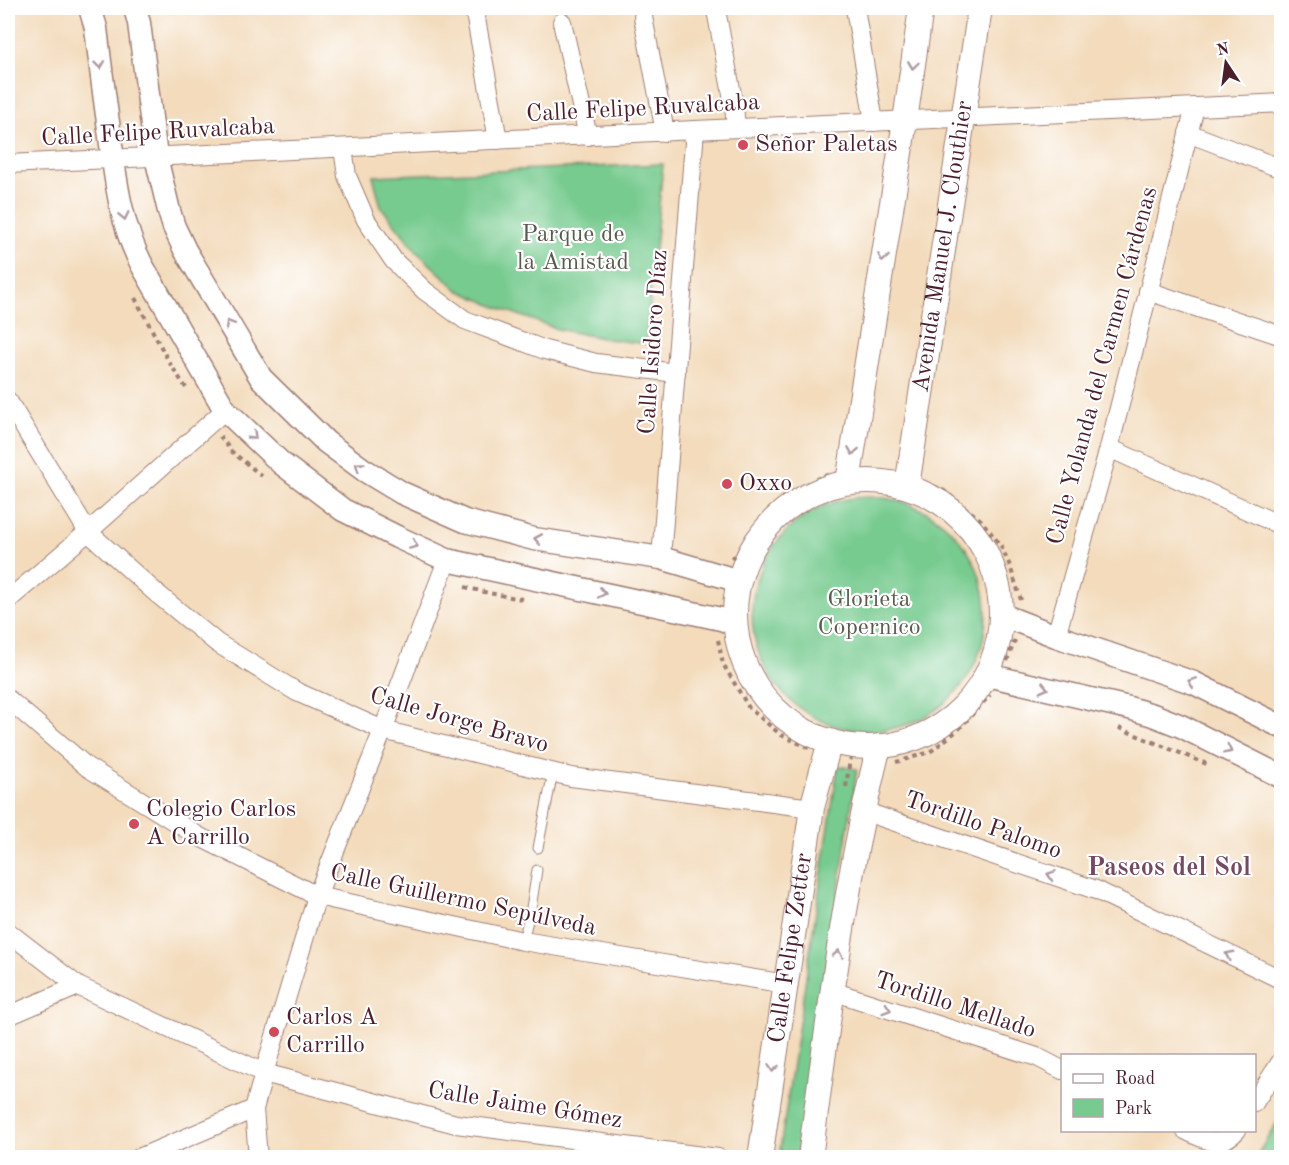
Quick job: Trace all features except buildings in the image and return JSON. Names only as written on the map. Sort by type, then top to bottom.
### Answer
[{"type":"main road","points":[[849,476],[921,8]]},
{"type":"main road","name":"Avenida Manuel J. Clouthier","points":[[907,482],[980,8]]},
{"type":"main road","points":[[849,476],[868,481],[907,482],[955,512],[974,533],[989,556],[1011,618],[999,643],[993,676],[946,722],[931,732],[905,742],[879,747],[854,746],[830,741],[800,729],[775,709],[754,684],[741,655],[735,624],[739,581],[747,557],[761,535],[778,516],[799,500],[849,476]]},
{"type":"main road","name":"Calle Felipe Zetter","points":[[760,1158],[812,808],[830,741]]},
{"type":"main road","name":"Calle Felipe Zetter","points":[[810,1158],[832,991],[863,811],[879,747]]},
{"type":"street","points":[[90,8],[96,28],[124,223],[134,249],[225,410],[281,463],[343,510],[447,560],[710,616],[735,624]]},
{"type":"street","points":[[135,8],[139,23],[156,157],[174,227],[185,250],[261,378],[326,442],[364,470],[402,493],[465,521],[534,538],[662,558],[739,581]]},
{"type":"street","points":[[474,8],[498,140]]},
{"type":"street","points":[[855,8],[874,122]]},
{"type":"street","points":[[716,10],[734,105],[736,128]]},
{"type":"street","points":[[643,17],[665,132]]},
{"type":"street","points":[[562,22],[588,136]]},
{"type":"street","name":"Calle Felipe Ruvalcaba","points":[[8,164],[1281,103]]},
{"type":"street","name":"Calle Yolanda del Carmen Cárdenas","points":[[1056,636],[1109,448],[1195,107]]},
{"type":"street","name":"Calle Isidoro Díaz","points":[[662,558],[694,130]]},
{"type":"street","points":[[1188,133],[1281,169]]},
{"type":"street","points":[[343,148],[347,176],[366,220],[394,261],[425,291],[465,320],[545,350],[596,363],[676,372]]},
{"type":"street","points":[[1148,291],[1281,336]]},
{"type":"street","name":"Calle Jorge Bravo","points":[[8,401],[88,532],[217,643],[297,692],[383,730],[571,777],[812,808]]},
{"type":"street","points":[[8,600],[225,410]]},
{"type":"street","points":[[1109,448],[1281,526]]},
{"type":"street","points":[[258,1158],[254,1109],[317,896],[447,560]]},
{"type":"street","points":[[1011,618],[1056,636],[1194,683],[1281,727]]},
{"type":"street","points":[[993,676],[1153,715],[1181,726],[1281,777]]},
{"type":"street","name":"Calle Guillermo Sepúlveda","points":[[8,699],[87,767],[198,836],[317,896],[523,941],[786,984]]},
{"type":"street","name":"Tordillo Palomo","points":[[863,811],[1096,890],[1281,980]]},
{"type":"street","name":"Calle Jaime Gómez","points":[[8,932],[78,986],[264,1073],[456,1124],[718,1158]]},
{"type":"street","points":[[8,1016],[78,986]]},
{"type":"street","name":"Tordillo Mellado","points":[[832,991],[1036,1057],[1061,1070]]},
{"type":"street","points":[[1256,1100],[1281,1060]]},
{"type":"street","points":[[139,1158],[254,1109]]},
{"type":"street","points":[[1187,1132],[1205,1140],[1230,1136]]},
{"type":"lane","points":[[538,848],[553,772]]},
{"type":"lane","points":[[523,941],[537,870]]},
{"type":"path","points":[[725,560],[737,555],[742,545],[765,517],[781,502],[820,477],[849,476],[873,471],[907,482],[943,489],[981,520],[1001,546],[1019,592],[1023,609],[1011,618],[1012,649],[993,676]]},
{"type":"green space","name":"Parque de la Amistad","points":[[663,164],[646,344],[557,329],[458,290],[418,253],[381,207],[373,176]]},
{"type":"green space","name":"Glorieta Copernico","points":[[857,497],[881,497],[924,510],[952,531],[973,559],[984,591],[986,614],[984,637],[973,669],[952,697],[924,718],[903,726],[881,731],[857,731],[814,718],[795,705],[778,688],[765,669],[757,648],[752,626],[752,602],[765,559],[778,540],[795,523],[814,510],[835,502]]},
{"type":"green space","points":[[838,766],[857,769],[799,1152],[795,1157],[787,1157],[782,1155],[780,1149]]},
{"type":"green space","points":[[1281,1116],[1281,1157],[1256,1157]]},
{"type":"place","name":"Señor Paletas","points":[[743,145]]},
{"type":"place","name":"Oxxo","points":[[727,484]]},
{"type":"place","name":"Colegio Carlos A Carrillo","points":[[134,824]]},
{"type":"place","name":"Carlos A Carrillo","points":[[274,1032]]},
{"type":"district","name":"Paseos del Sol","points":[[1169,868]]}]
